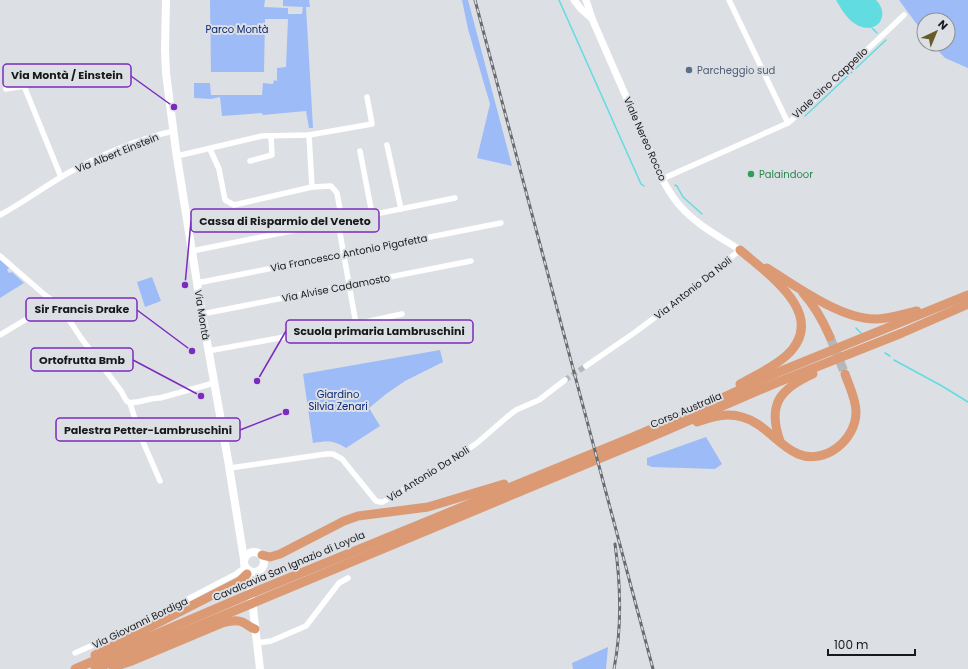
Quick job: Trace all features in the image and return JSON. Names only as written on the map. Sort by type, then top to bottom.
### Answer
[{"type":"highway","points":[[740,250],[797,288],[844,312],[868,318],[889,318],[951,302]]},
{"type":"highway","points":[[689,414],[778,362],[799,340],[802,324],[800,312],[778,283],[740,250]]},
{"type":"highway","points":[[797,288],[823,320],[830,337]]},
{"type":"highway","name":"Corso Australia","points":[[454,510],[689,414],[781,371],[968,295]]},
{"type":"highway","name":"Corso Australia","points":[[412,536],[644,440],[776,382],[902,333],[968,304]]},
{"type":"highway","points":[[781,443],[775,422],[775,410],[783,393],[801,379],[902,333]]},
{"type":"highway","points":[[644,440],[709,418],[722,415],[733,415],[751,420],[798,454],[806,456],[819,456],[831,452],[846,440],[854,426],[856,411],[845,374]]},
{"type":"highway","points":[[259,554],[270,557],[280,554],[344,521],[358,516],[428,506],[566,464]]},
{"type":"highway","name":"Cavalcavia San Ignazio di Loyola","points":[[75,669],[257,591],[454,510]]},
{"type":"highway","name":"Cavalcavia San Ignazio di Loyola","points":[[95,669],[412,536]]},
{"type":"highway","points":[[75,669],[108,648],[210,592],[240,581],[246,567]]},
{"type":"highway","points":[[104,669],[129,662],[222,623],[233,620],[239,621],[250,628],[255,628]]},
{"type":"main road","name":"Via Montà","points":[[166,0],[166,73],[177,156],[208,351],[230,468],[246,567],[256,602]]},
{"type":"main road","points":[[241,534],[248,544],[259,554]]},
{"type":"main road","points":[[258,571],[252,572],[246,567],[250,552],[259,554]]},
{"type":"main road","name":"Via Montà","points":[[259,554],[264,558],[264,564],[253,578],[252,583],[256,602],[255,628],[260,669]]},
{"type":"street","points":[[574,0],[593,21]]},
{"type":"street","name":"Viale Nereo Rocco","points":[[586,0],[593,21],[662,179],[672,197],[682,209],[696,220],[740,250]]},
{"type":"street","points":[[729,0],[788,123]]},
{"type":"street","name":"Viale Gino Cappello","points":[[662,179],[788,123],[904,15]]},
{"type":"street","points":[[6,89],[24,86],[61,177]]},
{"type":"street","points":[[177,156],[262,136],[309,135],[372,124],[367,97]]},
{"type":"street","name":"Via Albert Einstein","points":[[0,215],[61,177],[112,152],[143,140],[174,131]]},
{"type":"street","points":[[309,135],[312,187]]},
{"type":"street","points":[[250,161],[272,155],[271,136]]},
{"type":"street","points":[[387,145],[400,209]]},
{"type":"street","points":[[210,149],[219,169],[225,200],[234,205],[312,187],[331,186],[337,193],[344,254],[356,324]]},
{"type":"street","points":[[360,150],[372,214]]},
{"type":"street","points":[[192,251],[455,198]]},
{"type":"street","name":"Via Francesco Antonio Pigafetta","points":[[197,283],[501,222]]},
{"type":"street","name":"Via Antonio Da Noli","points":[[586,366],[673,304],[740,250]]},
{"type":"street","points":[[0,256],[60,306],[81,338],[121,391],[126,400],[130,403],[140,435],[160,481]]},
{"type":"street","name":"Via Alvise Cadamosto","points":[[202,314],[471,261]]},
{"type":"street","points":[[0,335],[50,305],[54,301]]},
{"type":"street","points":[[208,351],[356,324],[402,314]]},
{"type":"street","name":"Via Antonio Da Noli","points":[[230,468],[333,454],[339,457],[376,501],[383,502],[454,459],[477,443],[516,410],[539,400],[565,380]]},
{"type":"street","points":[[130,403],[160,398],[214,383]]},
{"type":"street","points":[[257,643],[271,641],[306,626],[339,583],[348,578]]},
{"type":"street","name":"Via Giovanni Bordiga","points":[[75,653],[210,592]]},
{"type":"green space","name":"Parco Montà","points":[[210,0],[265,0],[264,7],[288,8],[288,14],[302,14],[303,7],[283,6],[283,0],[309,0],[310,7],[306,7],[313,128],[309,128],[306,111],[263,115],[262,113],[222,116],[220,97],[211,99],[194,98],[194,83],[210,83],[211,95],[262,95],[263,83],[273,84],[274,80],[277,81],[277,68],[286,67],[288,19],[265,19],[264,72],[211,72]]},
{"type":"green space","points":[[462,0],[468,0],[512,166],[477,158],[490,104],[468,29]]},
{"type":"green space","points":[[899,0],[968,0],[968,68],[945,58],[939,52],[956,52],[956,12],[916,12],[916,23]]},
{"type":"green space","points":[[0,260],[9,268],[7,270],[9,273],[12,272],[24,283],[0,298]]},
{"type":"green space","points":[[152,277],[161,301],[145,307],[137,282]]},
{"type":"green space","name":"Giardino Silvia Zenari","points":[[440,350],[443,362],[405,381],[369,408],[380,426],[346,448],[330,442],[313,443],[303,374]]},
{"type":"green space","points":[[706,437],[722,464],[715,469],[652,467],[647,465],[647,458]]},
{"type":"green space","points":[[608,647],[606,669],[573,669],[572,663]]},
{"type":"shaded area","points":[[836,0],[876,0],[882,11],[880,21],[877,25],[872,27],[866,28],[859,26],[849,18]]},
{"type":"waterway","points":[[559,0],[641,184],[644,186]]},
{"type":"waterway","points":[[872,28],[877,33]]},
{"type":"waterway","points":[[805,116],[886,40]]},
{"type":"waterway","points":[[675,185],[683,197],[702,214]]},
{"type":"waterway","points":[[856,328],[861,333]]},
{"type":"waterway","points":[[885,353],[890,356]]},
{"type":"waterway","points":[[894,360],[968,402]]},
{"type":"tunnel","points":[[830,337],[845,374]]},
{"type":"tunnel","points":[[565,380],[586,366]]},
{"type":"railway","points":[[475,0],[653,669]]},
{"type":"railway","points":[[614,669],[617,653],[620,606],[615,544]]},
{"type":"place","name":"Parcheggio sud","points":[[689,70]]},
{"type":"place","name":"Via Montà / Einstein","points":[[174,107]]},
{"type":"place","name":"Palaindoor","points":[[751,174]]},
{"type":"place","name":"Cassa di Risparmio del Veneto","points":[[185,285]]},
{"type":"place","name":"Sir Francis Drake","points":[[192,351]]},
{"type":"place","name":"Scuola primaria Lambruschini","points":[[257,381]]},
{"type":"place","name":"Ortofrutta Bmb","points":[[201,396]]},
{"type":"place","name":"Palestra Petter-Lambruschini","points":[[286,412]]}]
